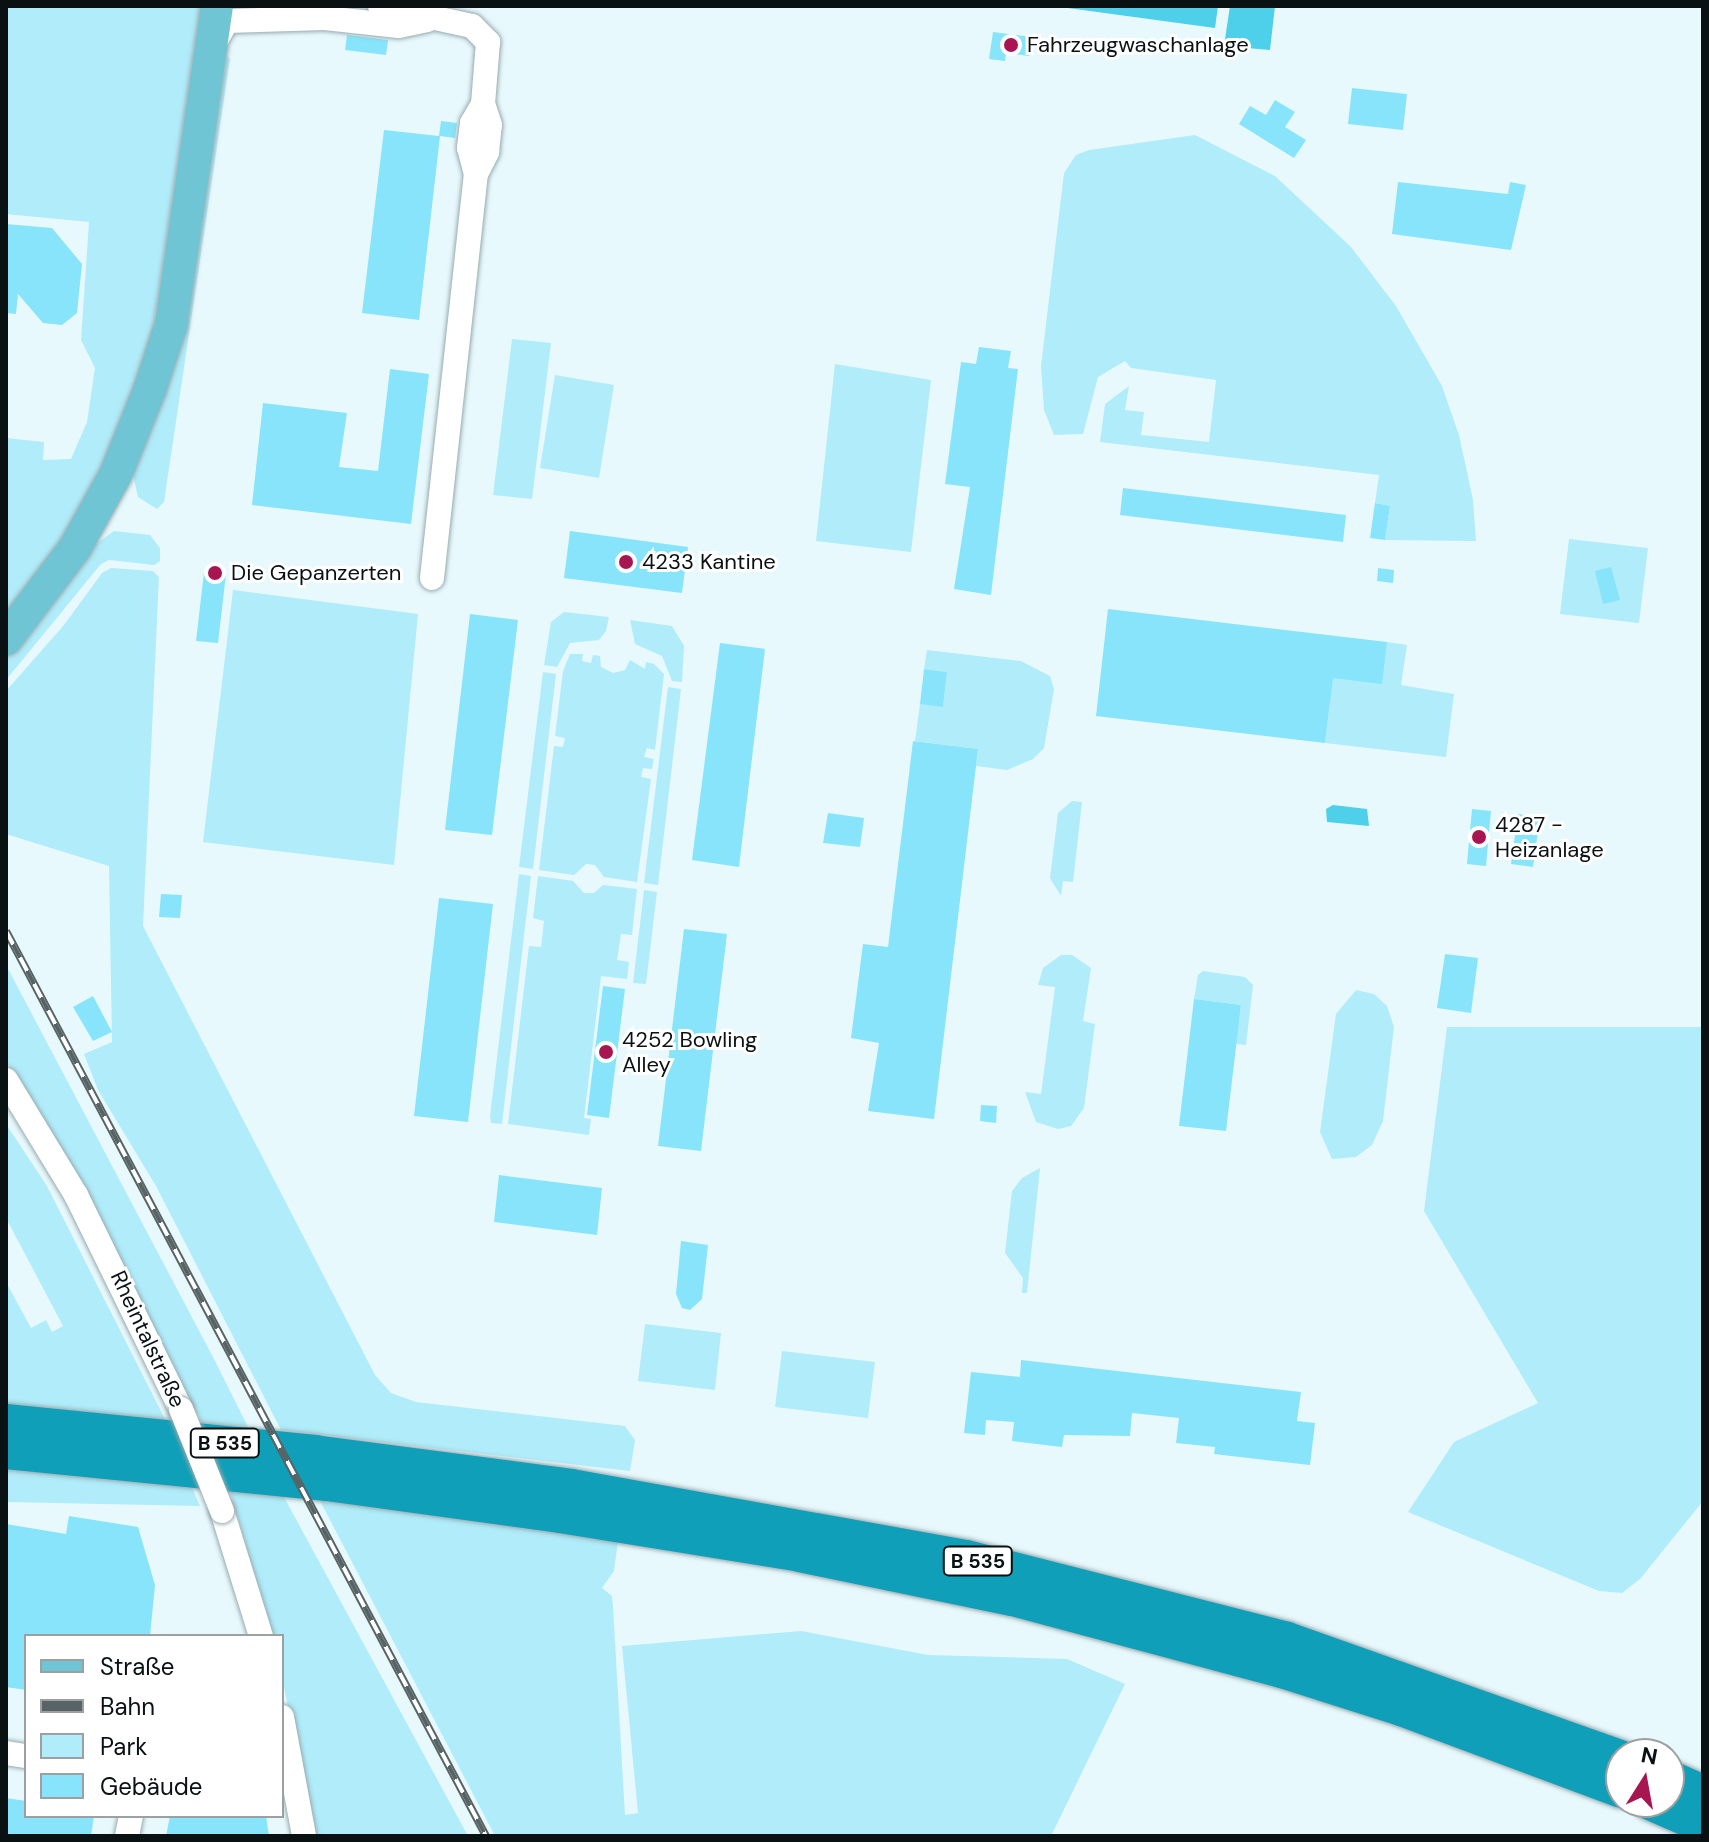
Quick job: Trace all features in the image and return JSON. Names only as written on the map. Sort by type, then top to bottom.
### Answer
[{"type":"highway","name":"B 535","points":[[6,1422],[314,1453],[571,1487],[966,1558],[1287,1640],[1605,1752]]},
{"type":"highway","name":"B 535","points":[[6,1451],[327,1483],[560,1515],[800,1554],[968,1588],[1282,1670],[1605,1784]]},
{"type":"main road","points":[[6,639],[82,537],[116,474],[150,389],[171,325],[217,6]]},
{"type":"street","points":[[212,48],[227,21],[393,14],[481,32],[489,52],[483,104],[490,125],[487,152],[476,174],[432,578]]},
{"type":"street","name":"Rheintalstraße","points":[[10,1096],[109,1256],[181,1409],[222,1511],[260,1634]]},
{"type":"street","points":[[284,1728],[304,1836]]},
{"type":"green space","points":[[6,6],[200,6],[151,344],[93,498],[6,625],[6,438],[44,442],[43,460],[71,459],[87,422],[95,368],[81,340],[89,222],[6,214]]},
{"type":"green space","points":[[227,56],[230,59],[164,502],[157,509],[138,497],[132,471],[207,179]]},
{"type":"green space","points":[[1195,135],[1275,176],[1351,247],[1396,306],[1442,386],[1459,435],[1473,500],[1476,541],[1385,540],[1390,506],[1375,503],[1379,475],[1100,442],[1105,404],[1129,386],[1125,410],[1144,412],[1141,435],[1209,442],[1216,380],[1131,368],[1125,361],[1098,377],[1083,434],[1054,435],[1044,410],[1041,366],[1064,173],[1076,155],[1089,150]]},
{"type":"green space","points":[[512,339],[551,343],[532,499],[493,495]]},
{"type":"green space","points":[[835,364],[931,380],[911,552],[816,541]]},
{"type":"green space","points":[[555,375],[614,385],[599,478],[540,468]]},
{"type":"green space","points":[[114,531],[150,535],[160,548],[160,561],[154,565],[109,560],[101,564],[6,680],[6,653],[89,549]]},
{"type":"green space","points":[[1569,539],[1648,548],[1639,623],[1560,614]]},
{"type":"green space","points":[[111,568],[153,571],[159,577],[143,926],[375,1375],[391,1393],[416,1402],[625,1426],[635,1440],[630,1471],[281,1430],[156,1186],[98,1090],[84,1054],[112,1042],[109,866],[6,834],[6,691],[64,625],[102,573]]},
{"type":"green space","points":[[233,590],[418,614],[394,865],[203,842]]},
{"type":"green space","points":[[564,612],[609,617],[606,631],[599,640],[570,643],[557,667],[544,665],[551,622]]},
{"type":"green space","points":[[630,620],[672,626],[684,646],[682,682],[672,681],[662,656],[635,644]]},
{"type":"green space","points":[[1387,642],[1407,645],[1401,685],[1454,694],[1446,757],[1325,743],[1330,703],[1123,653]]},
{"type":"green space","points":[[927,650],[1021,661],[1050,676],[1054,689],[1044,748],[1033,759],[1007,770],[976,766],[978,749],[915,741],[920,704],[943,706],[947,672],[924,669]]},
{"type":"green space","points":[[570,654],[583,654],[582,661],[591,663],[593,655],[600,656],[601,667],[613,673],[625,670],[630,660],[645,669],[646,662],[654,664],[664,674],[655,750],[647,748],[644,757],[654,759],[652,769],[643,768],[641,777],[651,779],[637,882],[604,877],[595,865],[586,864],[574,875],[539,870],[554,746],[563,747],[565,738],[555,736],[563,671]]},
{"type":"green space","points":[[543,672],[556,674],[533,869],[519,867]]},
{"type":"green space","points":[[668,687],[681,689],[658,885],[644,883]]},
{"type":"green space","points":[[1072,801],[1082,802],[1073,882],[1063,881],[1061,896],[1050,878],[1058,813]]},
{"type":"green space","points":[[519,874],[531,876],[502,1124],[491,1123],[490,1116]]},
{"type":"green space","points":[[538,876],[573,881],[584,893],[594,893],[603,885],[637,889],[632,935],[621,934],[617,960],[629,962],[627,979],[601,976],[584,1118],[591,1119],[589,1135],[508,1124],[529,946],[541,947],[544,921],[533,918]]},
{"type":"green space","points":[[644,890],[657,892],[646,984],[633,983]]},
{"type":"green space","points":[[1061,955],[1072,955],[1091,968],[1083,1021],[1095,1024],[1084,1108],[1071,1126],[1058,1129],[1036,1122],[1025,1092],[1041,1094],[1055,987],[1038,985],[1043,968]]},
{"type":"green space","points":[[6,965],[249,1429],[202,1423],[6,1061]]},
{"type":"green space","points":[[1203,971],[1245,977],[1253,985],[1246,1045],[1236,1044],[1241,1005],[1194,999],[1198,975]]},
{"type":"green space","points":[[1356,990],[1374,994],[1387,1006],[1394,1027],[1383,1121],[1372,1145],[1356,1157],[1332,1159],[1320,1132],[1336,1014]]},
{"type":"green space","points":[[1447,1027],[1703,1027],[1703,1501],[1640,1579],[1622,1593],[1599,1591],[1408,1512],[1454,1442],[1538,1403],[1424,1211]]},
{"type":"green space","points":[[6,1124],[47,1186],[168,1425],[6,1409],[6,1282],[31,1328],[46,1320],[52,1332],[63,1326],[6,1218]]},
{"type":"green space","points":[[1040,1168],[1027,1293],[1022,1293],[1023,1278],[1005,1253],[1012,1191],[1022,1178]]},
{"type":"green space","points":[[645,1324],[721,1333],[715,1390],[638,1381]]},
{"type":"green space","points":[[782,1351],[875,1362],[868,1418],[775,1407]]},
{"type":"green space","points":[[6,1470],[190,1483],[200,1506],[6,1502]]},
{"type":"green space","points":[[228,1483],[619,1534],[614,1571],[602,1588],[612,1596],[625,1815],[638,1813],[622,1646],[801,1631],[928,1655],[1067,1659],[1125,1684],[1051,1836],[495,1836],[318,1497],[284,1497],[468,1836],[313,1836],[284,1686],[284,1634],[271,1634]]},
{"type":"water","points":[[1053,6],[1218,6],[1215,28]]},
{"type":"water","points":[[1230,6],[1275,6],[1270,50],[1224,46]]},
{"type":"water","points":[[1333,805],[1367,809],[1369,826],[1327,822],[1326,809]]},
{"type":"building","name":"Fahrzeugwaschanlage","points":[[993,32],[1032,37],[1029,56],[1006,53],[1005,61],[989,59]]},
{"type":"building","points":[[347,35],[388,40],[386,55],[345,50]]},
{"type":"building","points":[[1352,88],[1407,94],[1403,130],[1348,124]]},
{"type":"building","points":[[1275,100],[1295,112],[1285,127],[1306,140],[1294,158],[1239,124],[1250,106],[1266,115]]},
{"type":"building","points":[[441,121],[457,123],[455,138],[440,136],[419,320],[362,313],[384,130],[439,136]]},
{"type":"building","points":[[1398,182],[1508,194],[1510,182],[1526,185],[1511,250],[1392,234]]},
{"type":"building","points":[[6,224],[52,228],[82,264],[77,313],[62,325],[43,323],[18,294],[16,314],[6,313]]},
{"type":"building","points":[[979,347],[1011,351],[1008,368],[1018,369],[991,595],[954,589],[970,487],[945,484],[961,362],[976,364]]},
{"type":"building","points":[[390,369],[429,374],[411,524],[252,505],[263,403],[347,413],[339,467],[378,471]]},
{"type":"building","points":[[1123,488],[1346,515],[1343,542],[1120,515]]},
{"type":"building","points":[[1375,503],[1390,506],[1385,540],[1370,538]]},
{"type":"building","name":"4233 Kantine","points":[[570,531],[688,547],[682,593],[564,578]]},
{"type":"building","points":[[1611,567],[1620,600],[1603,604],[1595,571]]},
{"type":"building","points":[[1378,568],[1394,570],[1393,583],[1377,581]]},
{"type":"building","points":[[204,572],[226,574],[218,643],[196,641]]},
{"type":"building","points":[[1108,609],[1387,642],[1382,684],[1333,678],[1325,743],[1096,716]]},
{"type":"building","points":[[470,614],[518,620],[492,835],[445,830]]},
{"type":"building","points":[[720,643],[765,649],[739,867],[692,860]]},
{"type":"building","points":[[924,669],[947,672],[943,707],[920,704]]},
{"type":"building","points":[[913,741],[978,749],[934,1119],[868,1111],[879,1043],[851,1038],[863,944],[888,947]]},
{"type":"building","name":"4287 - Heizanlage","points":[[1472,809],[1491,811],[1486,866],[1467,864]]},
{"type":"building","points":[[828,813],[864,818],[860,847],[823,843]]},
{"type":"building","points":[[1518,814],[1540,817],[1533,867],[1511,864]]},
{"type":"building","points":[[161,894],[182,895],[180,918],[159,917]]},
{"type":"building","points":[[439,898],[493,904],[468,1122],[414,1116]]},
{"type":"building","points":[[684,929],[727,934],[701,1151],[658,1146]]},
{"type":"building","points":[[1445,954],[1478,958],[1471,1013],[1437,1008]]},
{"type":"building","name":"4252 Bowling Alley","points":[[603,986],[625,989],[609,1118],[587,1115]]},
{"type":"building","points":[[93,996],[112,1032],[93,1041],[73,1007]]},
{"type":"building","points":[[1194,999],[1241,1005],[1226,1131],[1179,1126]]},
{"type":"building","points":[[981,1105],[997,1106],[996,1123],[980,1121]]},
{"type":"building","points":[[499,1175],[602,1188],[597,1235],[494,1222]]},
{"type":"building","points":[[681,1241],[708,1245],[702,1299],[690,1310],[682,1308],[676,1294]]},
{"type":"building","points":[[1021,1360],[1301,1392],[1297,1421],[1315,1423],[1310,1465],[1214,1454],[1215,1447],[1176,1443],[1179,1418],[1132,1413],[1130,1436],[1064,1435],[1062,1447],[1012,1441],[1014,1422],[986,1420],[985,1435],[964,1433],[971,1372],[1020,1377]]},
{"type":"building","points":[[69,1516],[138,1527],[155,1585],[150,1634],[24,1634],[24,1690],[6,1687],[6,1524],[66,1534]]},
{"type":"building","points":[[6,1798],[24,1801],[24,1818],[94,1818],[91,1836],[6,1836]]},
{"type":"building","points":[[170,1818],[266,1818],[269,1836],[166,1836]]},
{"type":"railway","points":[[6,931],[486,1836]]},
{"type":"place","name":"Fahrzeugwaschanlage","points":[[1011,45]]},
{"type":"place","name":"4233 Kantine","points":[[626,562]]},
{"type":"place","name":"Die Gepanzerten","points":[[215,573]]},
{"type":"place","name":"4287 - Heizanlage","points":[[1479,837]]},
{"type":"place","name":"4252 Bowling Alley","points":[[606,1052]]}]
